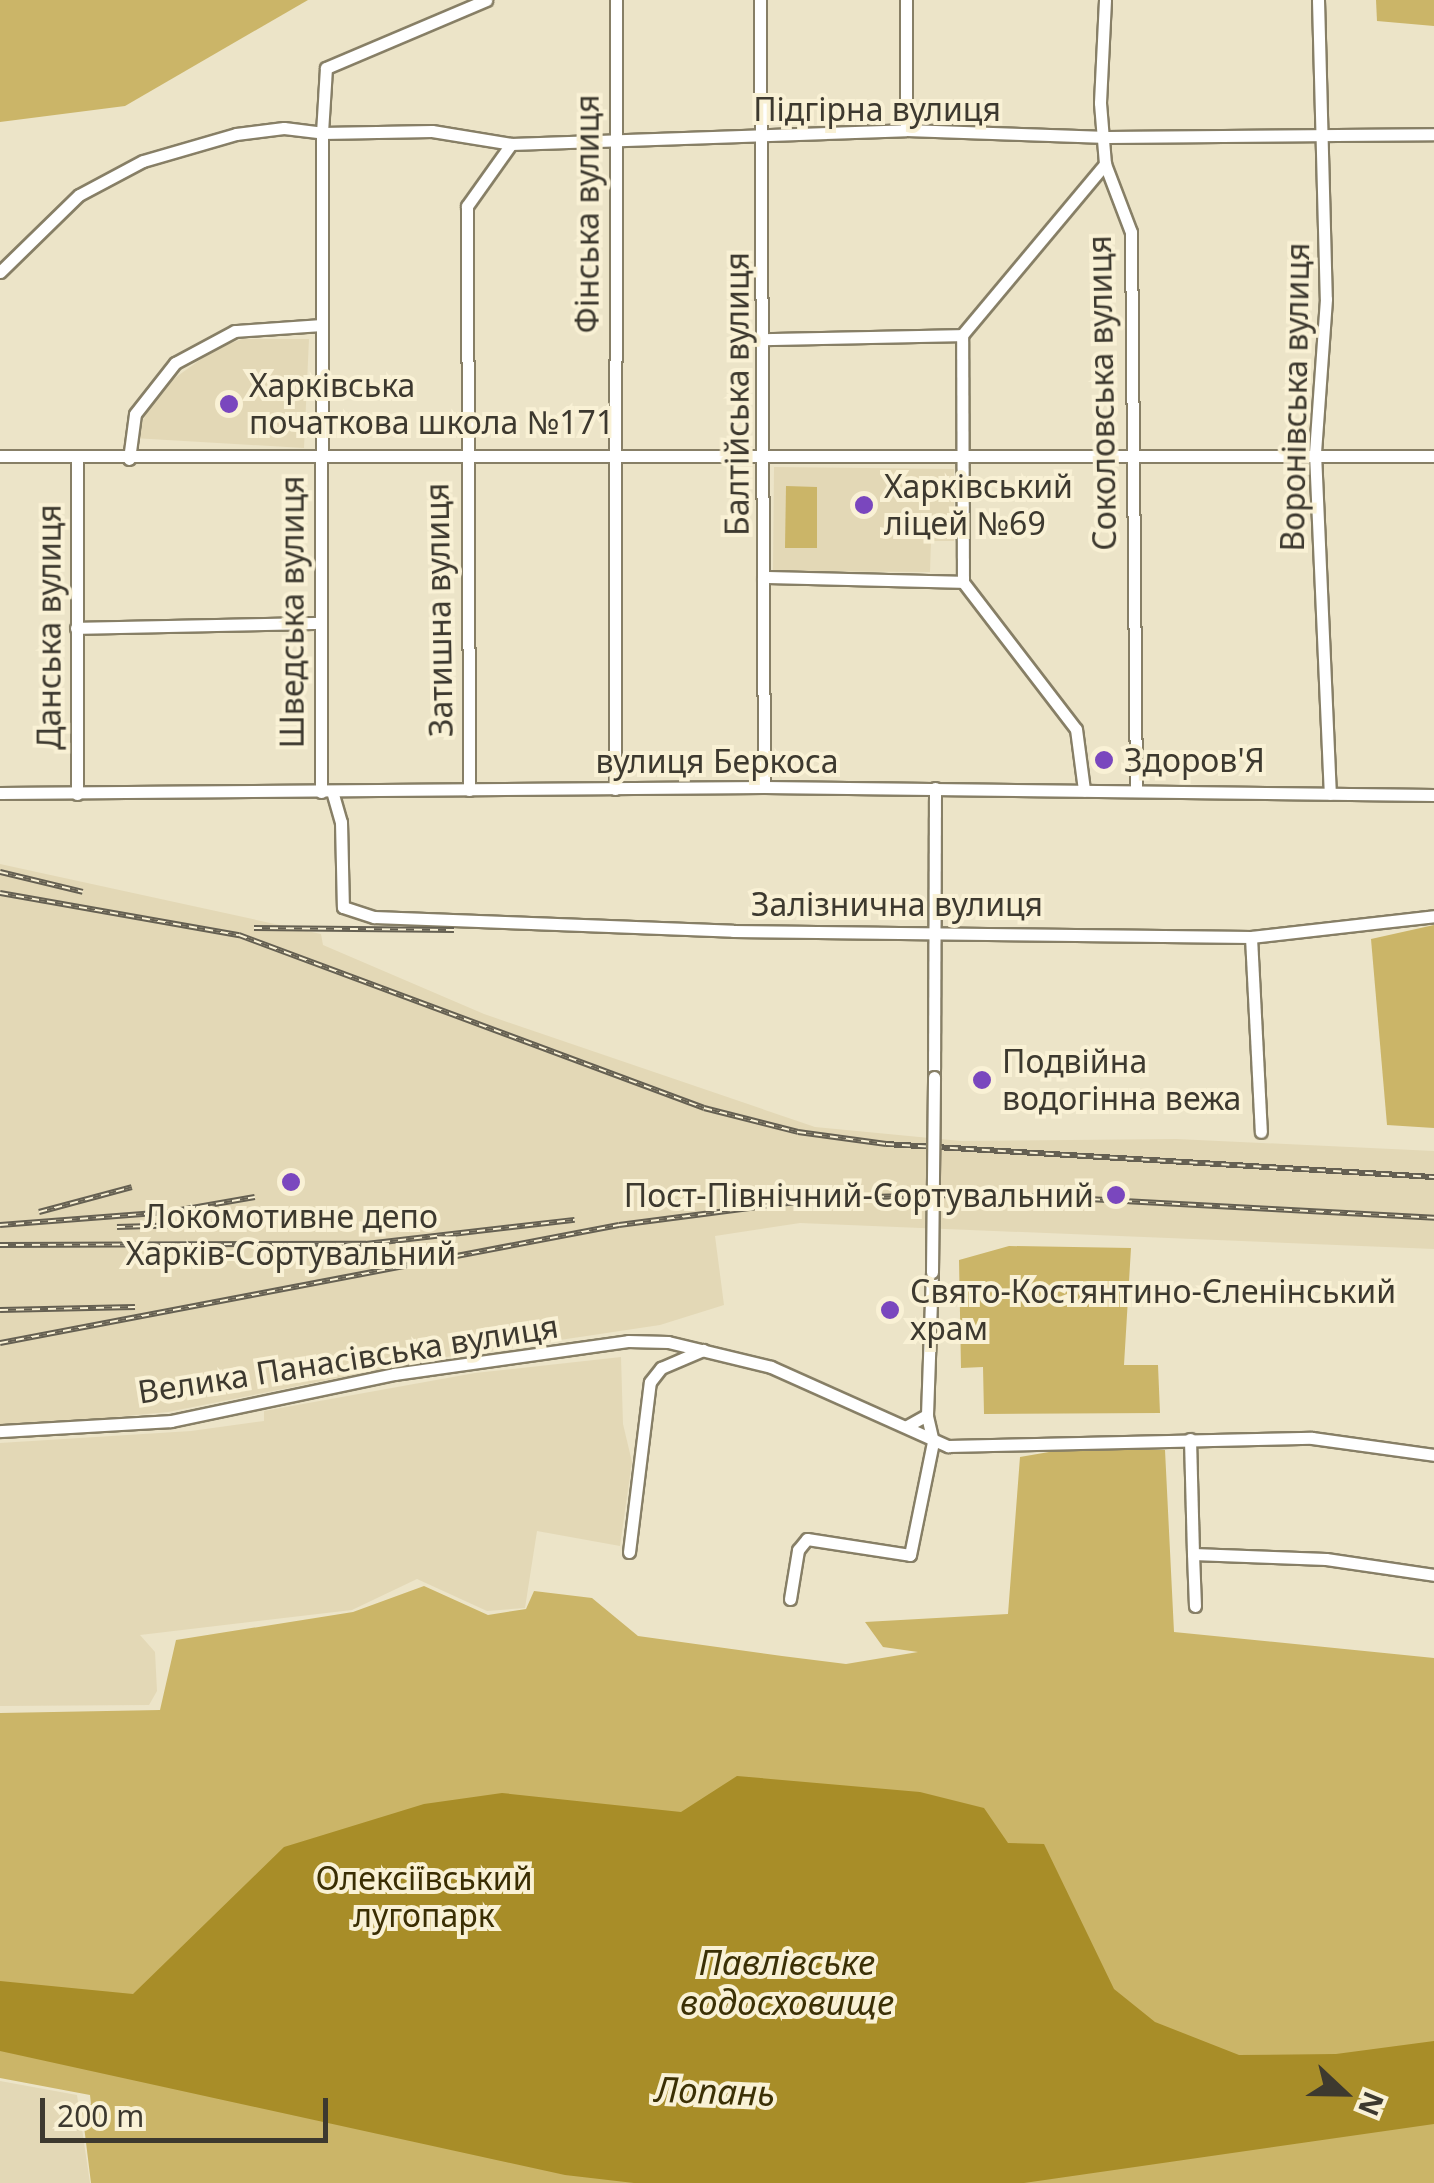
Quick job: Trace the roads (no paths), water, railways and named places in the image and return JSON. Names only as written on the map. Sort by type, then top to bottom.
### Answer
[{"type":"street","name":"Шведська вулиця","points":[[359,915],[344,907],[341,822],[326,791],[318,459],[326,68],[486,0]]},
{"type":"street","name":"Фінська вулиця","points":[[615,788],[616,0]]},
{"type":"street","name":"Балтійська вулиця","points":[[760,0],[766,339],[764,788]]},
{"type":"street","points":[[906,0],[906,130]]},
{"type":"street","name":"Соколовська вулиця","points":[[1105,0],[1100,102],[1107,137],[1105,164],[1132,232],[1129,454],[1136,790]]},
{"type":"street","name":"Воронівська вулиця","points":[[1318,0],[1326,299],[1315,453],[1330,794]]},
{"type":"street","name":"Підгірна вулиця","points":[[0,272],[79,195],[144,161],[236,134],[284,128],[322,133],[432,132],[511,144],[906,130],[1107,137],[1321,132],[1434,134]]},
{"type":"street","name":"Затишна вулиця","points":[[469,790],[467,206],[511,144]]},
{"type":"street","points":[[1084,790],[1076,728],[962,582],[962,335],[1105,164]]},
{"type":"street","points":[[129,459],[135,414],[175,363],[234,331],[320,325]]},
{"type":"street","points":[[766,339],[962,335]]},
{"type":"street","points":[[0,456],[77,460],[1315,453],[1433,460]]},
{"type":"street","name":"Данська вулиця","points":[[77,460],[77,794]]},
{"type":"street","points":[[764,577],[962,582]]},
{"type":"street","points":[[76,628],[320,622]]},
{"type":"street","points":[[790,1599],[798,1550],[808,1539],[910,1555],[934,1442],[926,1415],[932,1272],[936,788]]},
{"type":"street","name":"вулиця Беркоса","points":[[0,793],[936,788],[1434,795]]},
{"type":"street","name":"Залізнична вулиця","points":[[359,915],[1251,937],[1434,916]]},
{"type":"street","points":[[1251,937],[1262,1132]]},
{"type":"street","name":"Велика Панасівська вулиця","points":[[0,1430],[171,1421],[394,1374],[628,1341],[704,1350],[771,1367],[908,1426],[934,1442]]},
{"type":"street","points":[[629,1552],[650,1382],[661,1368],[704,1350]]},
{"type":"street","points":[[908,1426],[926,1415]]},
{"type":"street","points":[[934,1442],[1312,1438],[1434,1455]]},
{"type":"street","points":[[1190,1440],[1195,1606]]},
{"type":"street","points":[[1193,1554],[1326,1559],[1434,1575]]},
{"type":"water","name":"Павлівське водосховище","points":[[737,1776],[920,1792],[984,1808],[1008,1843],[1044,1844],[1114,1989],[1155,2022],[1239,2055],[1336,2054],[1434,2041],[1434,2124],[1024,2183],[634,2183],[565,2175],[0,2051],[0,1981],[133,1994],[284,1847],[424,1804],[502,1793],[681,1812]]},
{"type":"railway","points":[[0,872],[83,892]]},
{"type":"railway","points":[[0,893],[239,935],[704,1108],[798,1132],[886,1144],[1434,1177]]},
{"type":"railway","points":[[254,928],[454,930]]},
{"type":"railway","points":[[39,1212],[132,1187]]},
{"type":"railway","points":[[0,1343],[619,1225],[828,1198],[996,1194],[1434,1218]]},
{"type":"railway","points":[[0,1225],[169,1212],[255,1197]]},
{"type":"railway","points":[[0,1245],[366,1244],[575,1220]]},
{"type":"railway","points":[[117,1227],[252,1223]]},
{"type":"railway","points":[[0,1310],[135,1307]]},
{"type":"place","name":"Харківська початкова школа №171","points":[[229,404]]},
{"type":"place","name":"Харківський ліцей №69","points":[[864,505]]},
{"type":"place","name":"Здоров'Я","points":[[1104,760]]},
{"type":"place","name":"Подвійна водогінна вежа","points":[[982,1080]]},
{"type":"place","name":"Локомотивне депо Харків-Сортувальний","points":[[291,1182]]},
{"type":"place","name":"Пост-Північний-Сортувальний","points":[[1116,1195]]},
{"type":"place","name":"Свято-Костянтино-Єленінський храм","points":[[890,1310]]},
{"type":"park label","name":"Олексіївський лугопарк","points":[[424,1898]]},
{"type":"water label","name":"Лопань","points":[[715,2091]]}]
